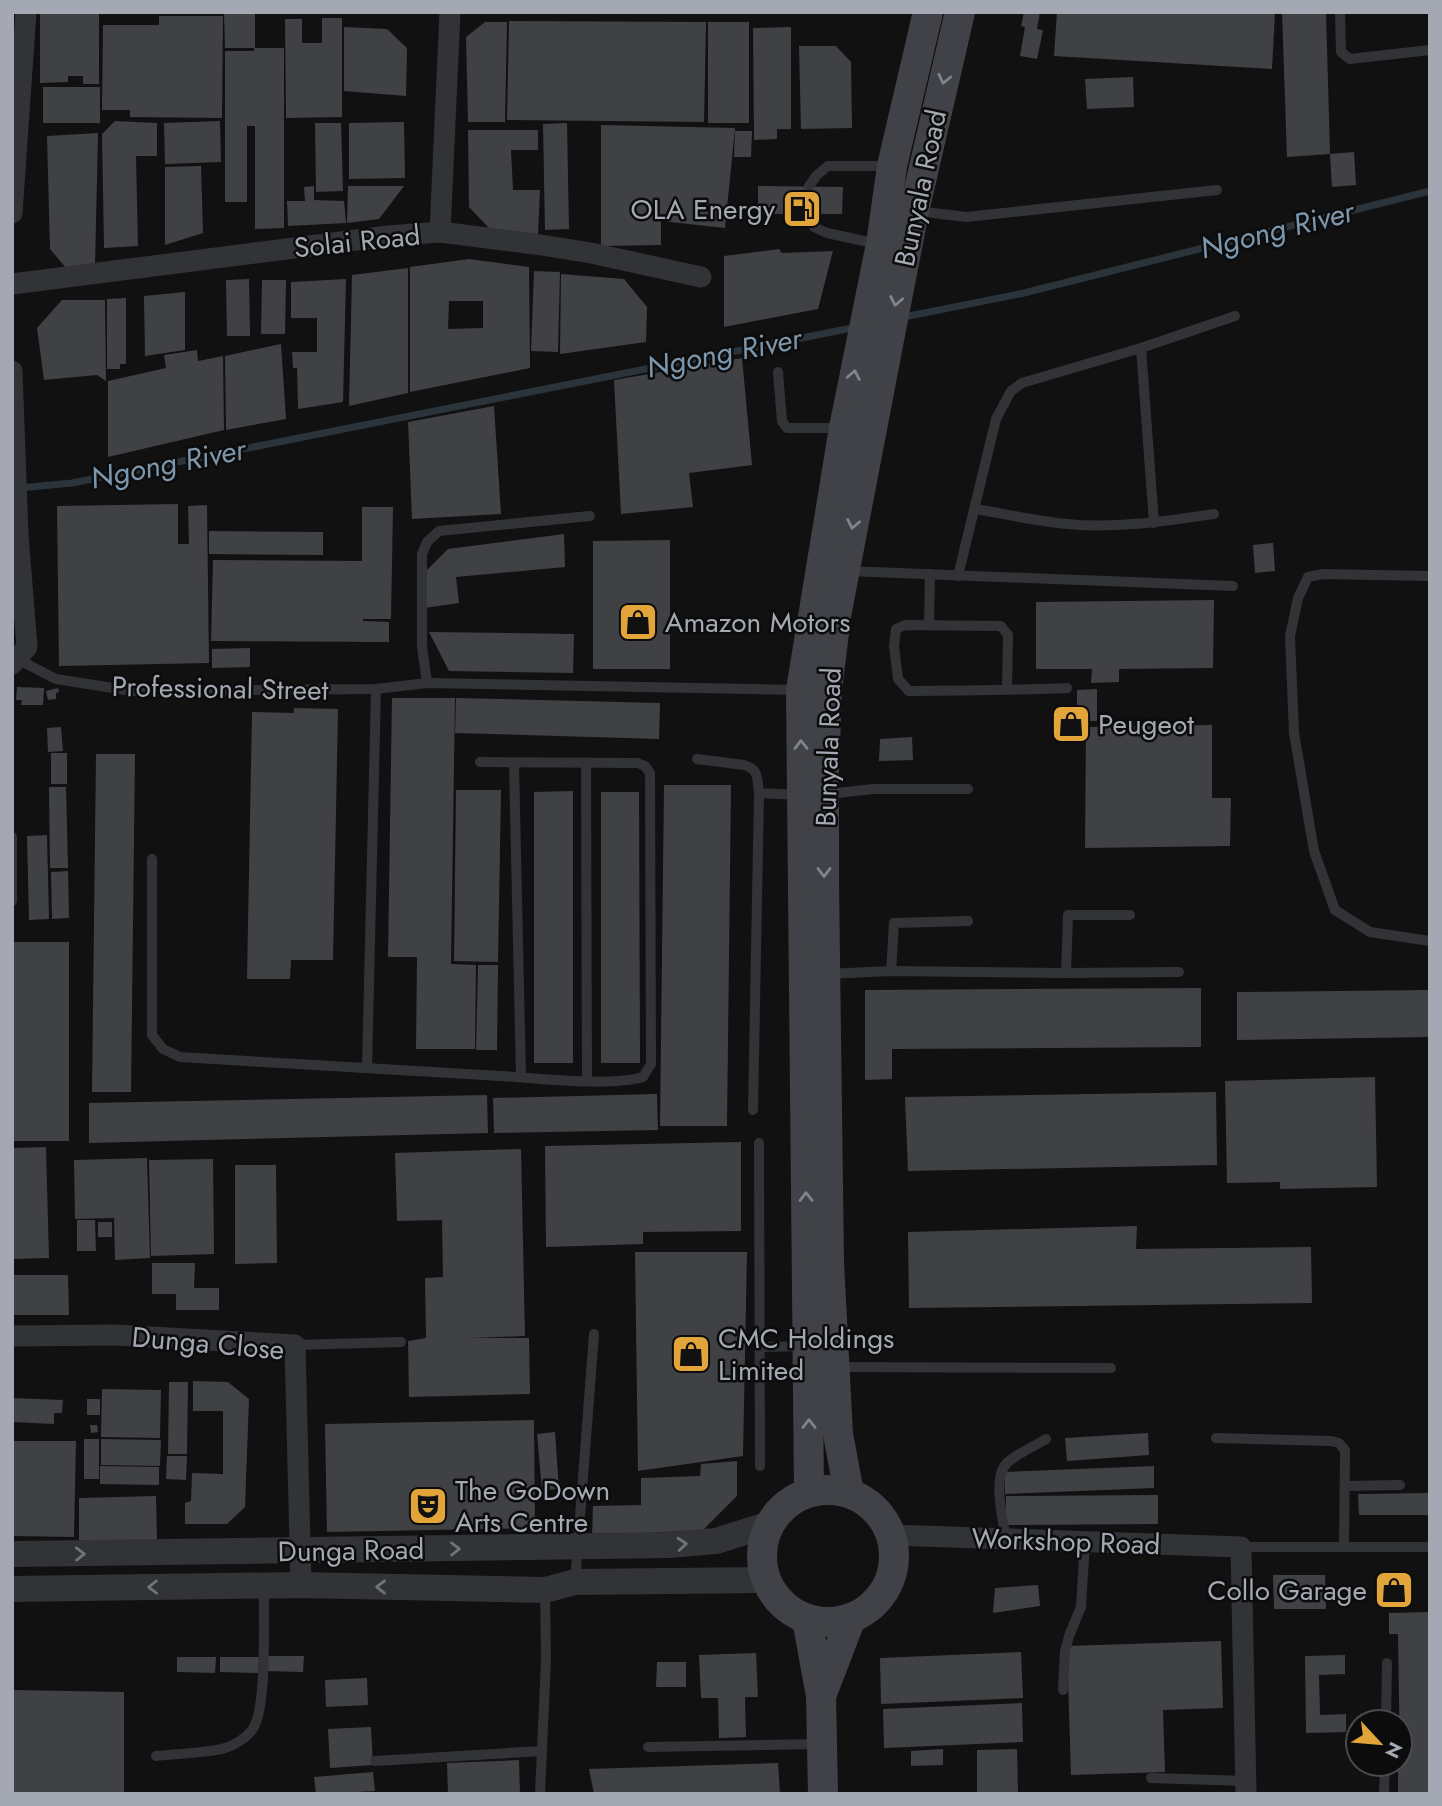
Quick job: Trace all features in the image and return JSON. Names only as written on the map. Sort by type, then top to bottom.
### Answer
[{"type":"main road","name":"Bunyala Road","points":[[809,1492],[814,690],[844,428],[881,244],[892,166],[928,12]]},
{"type":"main road","name":"Bunyala Road","points":[[814,690],[836,616],[915,211],[960,12]]},
{"type":"main road","name":"Bunyala Road","points":[[814,974],[838,1434],[849,1493]]},
{"type":"main road","points":[[829,1490],[849,1493],[867,1502],[881,1517],[891,1535],[894,1560],[887,1585],[873,1605],[851,1618],[829,1622],[807,1619],[782,1604],[766,1580],[762,1552],[770,1524],[786,1505],[809,1492],[829,1490]]},
{"type":"main road","points":[[821,1696],[851,1618]]},
{"type":"main road","points":[[807,1619],[821,1696],[822,1794]]},
{"type":"street","points":[[12,212],[26,12]]},
{"type":"street","points":[[440,232],[450,12]]},
{"type":"street","name":"Solai Road","points":[[12,284],[388,236],[440,232],[591,253],[701,277]]},
{"type":"street","points":[[12,371],[18,535],[27,647],[15,662]]},
{"type":"street","name":"Dunga Close","points":[[12,1336],[114,1335],[295,1345],[301,1585]]},
{"type":"street","name":"Dunga Road","points":[[12,1554],[669,1545],[716,1541],[770,1524]]},
{"type":"street","name":"Workshop Road","points":[[891,1535],[1241,1546]]},
{"type":"street","points":[[1241,1546],[1246,1787]]},
{"type":"street","name":"Dunga Road","points":[[12,1589],[301,1585],[545,1590],[575,1582],[766,1580]]},
{"type":"lane","points":[[1340,12],[1340,52],[1350,59],[1430,50]]},
{"type":"lane","points":[[809,186],[828,166],[892,166]]},
{"type":"lane","points":[[915,211],[966,217],[1217,190]]},
{"type":"lane","points":[[809,214],[814,227],[827,233],[881,244]]},
{"type":"lane","points":[[958,576],[996,419],[1011,391],[1022,383],[1141,348],[1235,316]]},
{"type":"lane","points":[[1141,348],[1154,523]]},
{"type":"lane","points":[[778,372],[782,421],[787,428],[844,428]]},
{"type":"lane","points":[[975,509],[1067,524],[1154,523],[1214,514]]},
{"type":"lane","points":[[427,682],[422,647],[421,595],[422,554],[427,542],[439,531],[590,516]]},
{"type":"lane","points":[[844,571],[1233,586]]},
{"type":"lane","points":[[929,625],[930,574]]},
{"type":"lane","points":[[1430,576],[1323,574],[1308,577],[1298,598],[1290,636],[1294,733],[1314,851],[1335,910],[1370,932],[1430,941]]},
{"type":"lane","points":[[1007,690],[1008,635],[1001,626],[905,625],[897,629],[894,646],[898,679],[909,691],[1007,690],[1067,688]]},
{"type":"lane","name":"Professional Street","points":[[15,662],[56,679],[132,691],[376,689],[427,682],[814,690]]},
{"type":"lane","points":[[367,1068],[376,689]]},
{"type":"lane","points":[[697,759],[751,767],[757,773],[759,793],[754,1110]]},
{"type":"lane","points":[[152,859],[152,1035],[163,1049],[180,1057],[587,1080],[630,1081],[643,1077],[651,1064],[650,773],[645,766],[638,763],[480,762]]},
{"type":"lane","points":[[586,763],[587,1080]]},
{"type":"lane","points":[[513,764],[521,1077]]},
{"type":"lane","points":[[759,793],[813,795],[874,789],[968,789]]},
{"type":"lane","points":[[12,837],[12,901]]},
{"type":"lane","points":[[1066,973],[1068,915],[1130,915]]},
{"type":"lane","points":[[891,971],[894,923],[968,921]]},
{"type":"lane","points":[[814,974],[891,971],[1179,972]]},
{"type":"lane","points":[[759,1143],[760,1466]]},
{"type":"lane","points":[[575,1582],[594,1335]]},
{"type":"lane","points":[[295,1345],[401,1342]]},
{"type":"lane","points":[[760,1347],[808,1346]]},
{"type":"lane","points":[[835,1367],[1111,1368]]},
{"type":"lane","points":[[1216,1438],[1339,1443],[1345,1450],[1345,1547]]},
{"type":"lane","points":[[1006,1539],[999,1481],[1002,1470],[1008,1462],[1045,1440]]},
{"type":"lane","points":[[1345,1486],[1400,1485]]},
{"type":"lane","points":[[1063,1690],[1065,1651],[1081,1607],[1085,1541]]},
{"type":"lane","points":[[1241,1546],[1430,1547]]},
{"type":"lane","points":[[156,1756],[224,1748],[245,1738],[253,1729],[259,1714],[261,1688],[264,1586]]},
{"type":"lane","points":[[540,1794],[546,1660],[545,1590]]},
{"type":"lane","points":[[1386,1708],[1387,1663]]},
{"type":"lane","points":[[648,1747],[822,1744]]},
{"type":"lane","points":[[375,1761],[542,1751]]},
{"type":"lane","points":[[1151,1778],[1246,1787]]},
{"type":"building","points":[[99,12],[99,84],[83,84],[83,76],[68,76],[68,82],[40,83],[40,13]]},
{"type":"building","points":[[224,12],[255,12],[255,48],[225,48]]},
{"type":"building","points":[[1024,12],[1040,12],[1037,29],[1043,30],[1037,59],[1020,56],[1025,27],[1021,26]]},
{"type":"building","points":[[1057,12],[1275,12],[1272,69],[1054,56]]},
{"type":"building","points":[[1282,12],[1326,12],[1330,154],[1287,157]]},
{"type":"building","points":[[159,16],[223,16],[222,118],[130,117],[130,110],[102,110],[103,25],[159,25]]},
{"type":"building","points":[[322,18],[342,18],[342,117],[286,118],[285,19],[302,19],[302,43],[322,43]]},
{"type":"building","points":[[509,21],[706,22],[704,122],[507,120]]},
{"type":"building","points":[[485,22],[507,22],[505,122],[468,122],[466,37]]},
{"type":"building","points":[[708,22],[749,22],[749,123],[708,123]]},
{"type":"building","points":[[344,27],[387,29],[407,48],[406,96],[344,91]]},
{"type":"building","points":[[791,27],[791,129],[777,129],[777,139],[754,140],[753,28]]},
{"type":"building","points":[[799,46],[836,46],[851,62],[852,128],[801,129]]},
{"type":"building","points":[[254,48],[284,48],[284,228],[255,229],[255,126],[247,126],[247,202],[225,202],[225,51],[254,51]]},
{"type":"building","points":[[1133,77],[1134,107],[1087,109],[1085,79]]},
{"type":"building","points":[[43,87],[100,87],[100,123],[43,123]]},
{"type":"building","points":[[115,121],[157,123],[157,156],[136,156],[138,246],[104,248],[102,134]]},
{"type":"building","points":[[220,121],[221,162],[165,164],[164,123]]},
{"type":"building","points":[[404,122],[405,178],[349,179],[349,123]]},
{"type":"building","points":[[315,123],[341,123],[343,191],[316,192]]},
{"type":"building","points":[[567,123],[569,229],[545,230],[543,124]]},
{"type":"building","points":[[601,125],[735,128],[725,228],[661,221],[661,245],[601,246]]},
{"type":"building","points":[[468,130],[538,130],[538,150],[511,150],[513,190],[540,190],[538,235],[489,228],[469,207]]},
{"type":"building","points":[[735,131],[752,131],[751,157],[734,157]]},
{"type":"building","points":[[98,133],[95,266],[67,269],[50,249],[47,136]]},
{"type":"building","points":[[1354,152],[1356,185],[1332,187],[1330,154]]},
{"type":"building","points":[[201,166],[203,233],[165,245],[165,167]]},
{"type":"building","points":[[314,186],[314,200],[344,201],[346,223],[288,226],[287,201],[305,201],[304,187]]},
{"type":"building","points":[[348,186],[404,186],[379,219],[347,223]]},
{"type":"building","points":[[758,186],[843,187],[842,214],[758,214]]},
{"type":"building","points":[[779,249],[782,253],[833,251],[818,309],[724,327],[724,256]]},
{"type":"building","points":[[469,259],[529,267],[530,368],[410,392],[410,267]],"holes":[[[449,301],[483,301],[483,328],[448,329]]]},
{"type":"building","points":[[408,268],[408,393],[349,406],[352,275]]},
{"type":"building","points":[[534,271],[560,272],[558,352],[531,351]]},
{"type":"building","points":[[561,274],[624,279],[647,307],[646,342],[560,354]]},
{"type":"building","points":[[249,279],[250,336],[227,336],[226,280]]},
{"type":"building","points":[[346,279],[343,402],[298,409],[297,368],[293,368],[292,352],[317,352],[317,318],[291,318],[291,282]]},
{"type":"building","points":[[262,280],[286,280],[285,334],[261,334]]},
{"type":"building","points":[[185,292],[185,350],[145,356],[144,296]]},
{"type":"building","points":[[126,298],[126,364],[120,364],[120,369],[107,369],[107,299]]},
{"type":"building","points":[[62,300],[105,300],[106,381],[97,375],[44,380],[37,328]]},
{"type":"building","points":[[281,344],[286,419],[226,430],[225,356]]},
{"type":"building","points":[[197,350],[198,361],[223,356],[224,430],[108,457],[108,381],[166,368],[164,355]]},
{"type":"building","points":[[742,358],[752,465],[689,473],[693,507],[621,514],[614,380]]},
{"type":"building","points":[[494,406],[501,514],[412,519],[408,422]]},
{"type":"building","points":[[178,504],[178,544],[189,544],[188,506],[207,505],[209,663],[59,666],[57,506]]},
{"type":"building","points":[[362,507],[393,507],[391,619],[363,619],[389,622],[389,642],[211,641],[213,560],[362,561]]},
{"type":"building","points":[[209,531],[323,532],[323,555],[209,554]]},
{"type":"building","points":[[564,534],[565,567],[456,577],[459,603],[424,608],[424,573],[448,549]]},
{"type":"building","points":[[670,540],[670,669],[593,669],[593,541]]},
{"type":"building","points":[[1273,543],[1275,571],[1255,573],[1253,545]]},
{"type":"building","points":[[1214,600],[1213,668],[1119,669],[1119,682],[1091,683],[1092,669],[1036,669],[1036,602]]},
{"type":"building","points":[[429,632],[574,634],[573,673],[449,671]]},
{"type":"building","points":[[250,648],[250,667],[212,668],[212,649]]},
{"type":"building","points":[[17,687],[44,688],[43,705],[21,705],[22,700],[16,700]]},
{"type":"building","points":[[58,688],[56,699],[48,700],[46,691]]},
{"type":"building","points":[[1097,689],[1097,721],[1077,722],[1077,690]]},
{"type":"building","points":[[392,698],[455,698],[451,964],[476,965],[475,1049],[416,1049],[417,957],[388,957]]},
{"type":"building","points":[[456,698],[660,703],[659,739],[455,733]]},
{"type":"building","points":[[294,708],[338,709],[333,960],[291,960],[290,979],[247,979],[252,712],[294,713]]},
{"type":"building","points":[[1212,725],[1212,798],[1231,798],[1230,846],[1085,848],[1086,727]]},
{"type":"building","points":[[61,727],[63,751],[48,752],[47,728]]},
{"type":"building","points":[[912,737],[913,760],[879,761],[880,739]]},
{"type":"building","points":[[51,753],[67,753],[67,784],[51,784]]},
{"type":"building","points":[[96,754],[135,754],[131,1092],[92,1092]]},
{"type":"building","points":[[664,785],[731,785],[727,1126],[660,1126]]},
{"type":"building","points":[[49,787],[66,787],[68,868],[50,868]]},
{"type":"building","points":[[456,790],[501,790],[498,962],[454,961]]},
{"type":"building","points":[[573,791],[573,1063],[534,1063],[534,792]]},
{"type":"building","points":[[601,792],[639,792],[640,1063],[601,1063]]},
{"type":"building","points":[[47,835],[49,919],[29,920],[27,836]]},
{"type":"building","points":[[68,871],[69,918],[52,919],[51,872]]},
{"type":"building","points":[[12,942],[69,942],[69,1141],[12,1141]]},
{"type":"building","points":[[478,965],[498,965],[497,1050],[476,1050]]},
{"type":"building","points":[[1201,988],[1201,1047],[892,1049],[892,1079],[865,1080],[865,990]]},
{"type":"building","points":[[1430,990],[1430,1037],[1237,1040],[1237,992]]},
{"type":"building","points":[[1375,1077],[1377,1187],[1280,1189],[1280,1182],[1227,1183],[1225,1081]]},
{"type":"building","points":[[1216,1092],[1217,1165],[908,1171],[905,1097]]},
{"type":"building","points":[[657,1094],[658,1130],[494,1133],[493,1098]]},
{"type":"building","points":[[487,1095],[488,1133],[89,1143],[89,1103]]},
{"type":"building","points":[[741,1142],[741,1231],[643,1232],[643,1244],[546,1247],[545,1146]]},
{"type":"building","points":[[46,1147],[49,1258],[12,1259],[12,1148]]},
{"type":"building","points":[[521,1149],[525,1336],[471,1338],[529,1338],[530,1394],[409,1397],[408,1341],[426,1338],[425,1278],[443,1277],[442,1220],[397,1221],[395,1153]]},
{"type":"building","points":[[147,1158],[150,1258],[115,1260],[114,1218],[75,1219],[74,1160]]},
{"type":"building","points":[[213,1159],[214,1254],[151,1256],[149,1160]]},
{"type":"building","points":[[235,1165],[276,1165],[277,1263],[235,1264]]},
{"type":"building","points":[[77,1220],[95,1220],[96,1251],[77,1251]]},
{"type":"building","points":[[98,1222],[112,1222],[112,1237],[98,1237]]},
{"type":"building","points":[[1137,1226],[1136,1249],[1311,1247],[1312,1303],[909,1308],[908,1232]]},
{"type":"building","name":"CMC Holdings Limited","points":[[635,1252],[747,1252],[743,1456],[638,1471]]},
{"type":"building","points":[[152,1263],[195,1263],[194,1288],[219,1288],[219,1310],[176,1310],[176,1294],[152,1294]]},
{"type":"building","points":[[12,1275],[68,1275],[69,1315],[12,1315]]},
{"type":"building","points":[[193,1381],[228,1382],[249,1399],[245,1507],[227,1524],[185,1524],[185,1503],[191,1501],[192,1473],[223,1474],[223,1411],[193,1411]]},
{"type":"building","points":[[169,1382],[188,1382],[187,1454],[168,1454]]},
{"type":"building","points":[[102,1389],[161,1390],[160,1438],[101,1437]]},
{"type":"building","points":[[12,1398],[63,1400],[62,1413],[54,1413],[54,1424],[12,1422]]},
{"type":"building","points":[[87,1399],[100,1399],[100,1415],[87,1415]]},
{"type":"building","points":[[534,1420],[535,1528],[327,1532],[325,1424]]},
{"type":"building","points":[[90,1425],[97,1425],[98,1432],[91,1433]]},
{"type":"building","points":[[555,1432],[559,1489],[542,1490],[537,1434]]},
{"type":"building","points":[[1148,1433],[1149,1455],[1067,1461],[1065,1438]]},
{"type":"building","points":[[84,1439],[99,1439],[99,1479],[84,1479]]},
{"type":"building","points":[[101,1439],[161,1440],[160,1466],[101,1465]]},
{"type":"building","points":[[12,1441],[76,1441],[74,1537],[12,1536]]},
{"type":"building","points":[[167,1456],[187,1456],[186,1480],[166,1479]]},
{"type":"building","points":[[737,1461],[737,1496],[703,1530],[592,1536],[593,1506],[641,1505],[641,1478],[700,1476],[701,1464]]},
{"type":"building","points":[[100,1466],[159,1467],[159,1485],[100,1484]]},
{"type":"building","points":[[1154,1466],[1154,1488],[1005,1494],[1005,1472]]},
{"type":"building","points":[[1430,1493],[1430,1515],[1359,1515],[1358,1494]]},
{"type":"building","points":[[1158,1495],[1158,1524],[1006,1525],[1006,1496]]},
{"type":"building","points":[[156,1496],[157,1541],[79,1543],[79,1498]]},
{"type":"building","points":[[1273,1575],[1325,1575],[1326,1609],[1274,1609]]},
{"type":"building","points":[[1038,1585],[1040,1606],[993,1613],[995,1588]]},
{"type":"building","points":[[1430,1612],[1430,1794],[1398,1794],[1398,1778],[1414,1778],[1414,1708],[1399,1708],[1398,1634],[1389,1634],[1389,1613]]},
{"type":"building","points":[[1221,1641],[1223,1708],[1163,1710],[1165,1772],[1071,1775],[1067,1646]]},
{"type":"building","points":[[1021,1652],[1023,1698],[881,1704],[880,1658]]},
{"type":"building","points":[[756,1653],[758,1697],[745,1697],[746,1737],[719,1738],[718,1698],[701,1698],[699,1655]]},
{"type":"building","points":[[1345,1655],[1345,1674],[1319,1675],[1320,1715],[1344,1714],[1344,1732],[1306,1733],[1305,1656]]},
{"type":"building","points":[[265,1656],[304,1656],[303,1672],[265,1671]]},
{"type":"building","points":[[177,1657],[216,1657],[215,1673],[177,1672]]},
{"type":"building","points":[[220,1657],[259,1657],[258,1673],[220,1672]]},
{"type":"building","points":[[657,1662],[686,1662],[686,1687],[656,1687]]},
{"type":"building","points":[[367,1678],[368,1705],[326,1707],[325,1680]]},
{"type":"building","points":[[12,1690],[124,1692],[124,1794],[12,1794]]},
{"type":"building","points":[[1022,1703],[1023,1742],[884,1748],[883,1709]]},
{"type":"building","points":[[371,1727],[373,1765],[330,1768],[328,1729]]},
{"type":"building","points":[[943,1749],[943,1765],[911,1766],[911,1751]]},
{"type":"building","points":[[1017,1749],[1018,1794],[977,1794],[977,1750]]},
{"type":"building","points":[[519,1760],[520,1794],[448,1794],[447,1763]]},
{"type":"building","points":[[778,1763],[780,1794],[594,1794],[589,1769]]},
{"type":"building","points":[[373,1772],[375,1791],[316,1794],[314,1777]]},
{"type":"waterway","name":"Ngong River","points":[[899,318],[1024,293],[1430,191]]},
{"type":"waterway","name":"Ngong River","points":[[20,488],[72,483],[857,327]]},
{"type":"place","name":"OLA Energy","points":[[802,209]]},
{"type":"place","name":"Amazon Motors","points":[[638,622]]},
{"type":"place","name":"Peugeot","points":[[1071,724]]},
{"type":"place","name":"CMC Holdings Limited","points":[[691,1354]]},
{"type":"place","name":"The GoDown Arts Centre","points":[[428,1506]]},
{"type":"place","name":"Collo Garage","points":[[1394,1590]]}]
